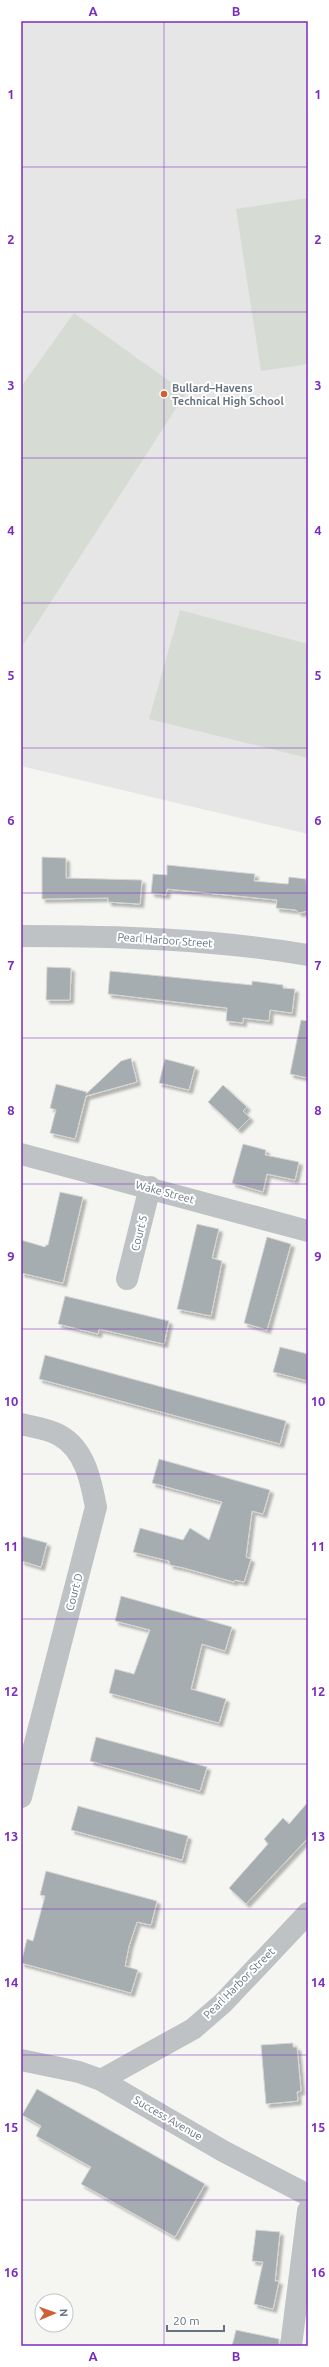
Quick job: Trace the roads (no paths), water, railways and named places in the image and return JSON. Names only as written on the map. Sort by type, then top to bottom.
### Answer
[{"type":"street","name":"Pearl Harbor Street","points":[[21,936],[97,936],[252,946],[308,956]]},
{"type":"street","name":"Wake Street","points":[[21,1154],[150,1187],[308,1231]]},
{"type":"street","name":"Court 5","points":[[127,1279],[150,1187]]},
{"type":"street","name":"Court D","points":[[21,1424],[60,1435],[76,1450],[90,1477],[96,1507],[21,1797]]},
{"type":"street","name":"Pearl Harbor Street","points":[[101,2080],[194,2029],[223,2003],[308,1913]]},
{"type":"street","name":"Success Avenue","points":[[21,2060],[78,2072],[101,2080],[223,2151],[308,2195]]},
{"type":"street","points":[[291,2346],[308,2211]]},
{"type":"place","name":"Bullard–Havens Technical High School","points":[[164,394]]}]
